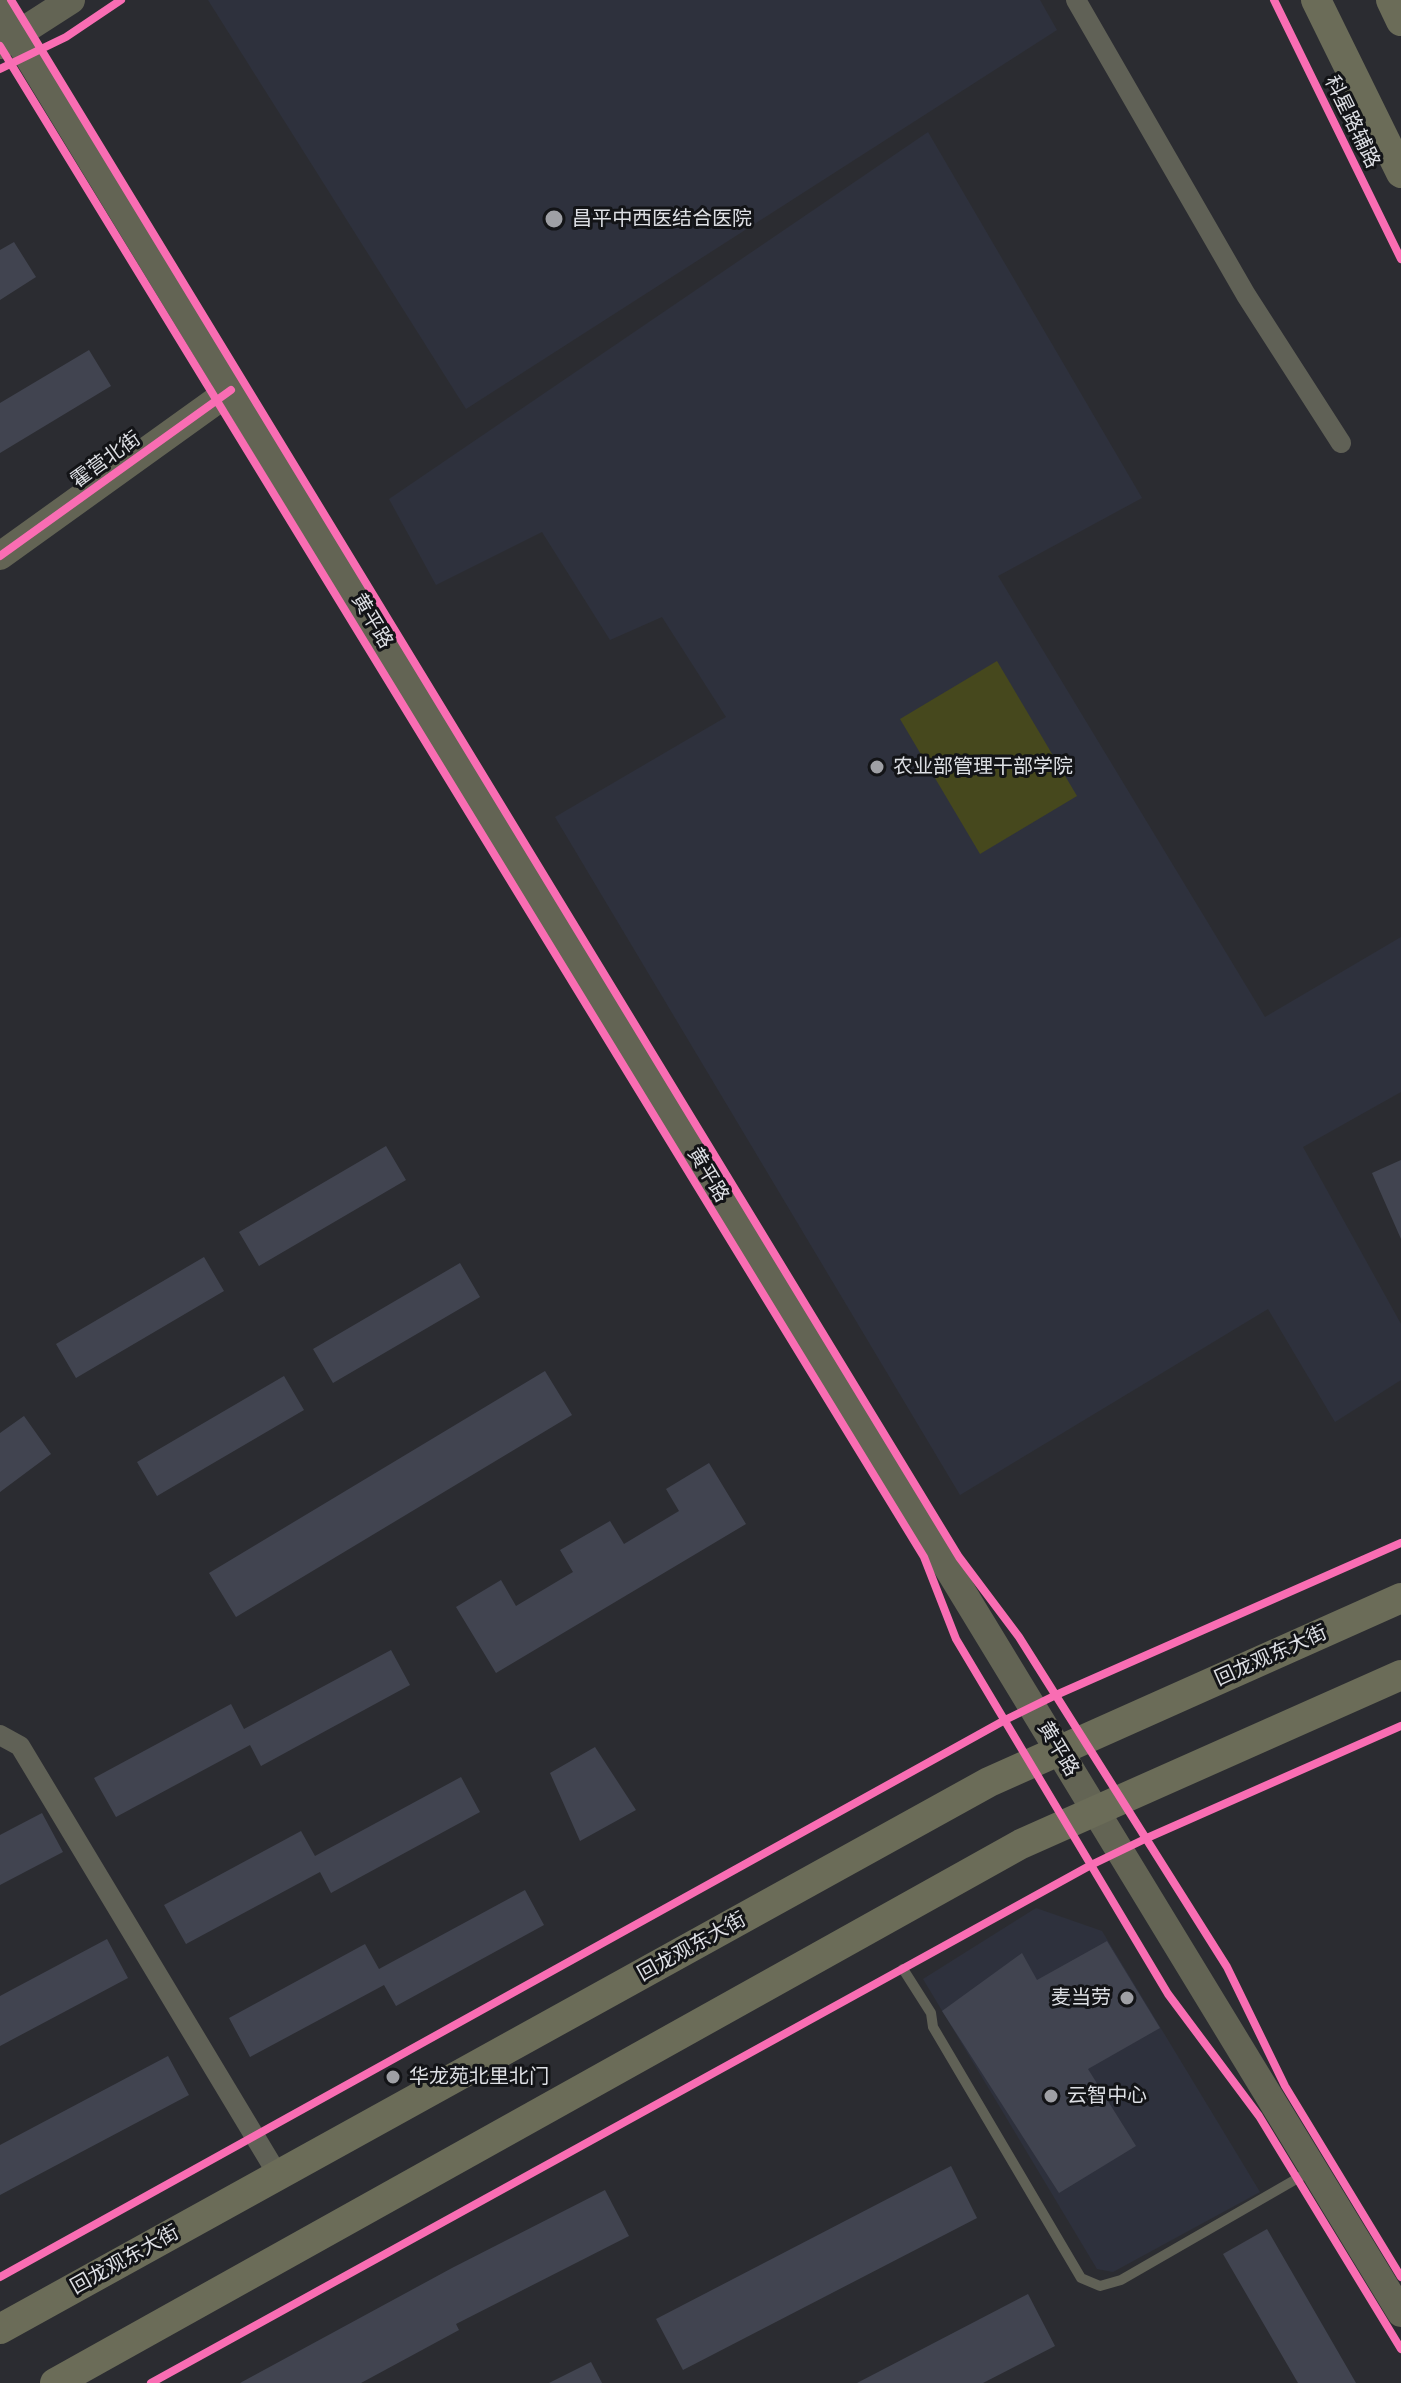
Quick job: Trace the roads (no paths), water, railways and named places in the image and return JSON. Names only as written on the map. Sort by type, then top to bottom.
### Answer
[{"type":"main road","points":[[8,41],[71,0]]},
{"type":"main road","points":[[1316,0],[1401,173]]},
{"type":"main road","points":[[1391,0],[1401,21]]},
{"type":"main road","name":"黄平路","points":[[0,10],[8,41],[231,390],[1401,2313]]},
{"type":"main road","name":"霍营北街","points":[[0,556],[231,390]]},
{"type":"main road","name":"回龙观东大街","points":[[1,2329],[989,1782],[1401,1598]]},
{"type":"main road","points":[[55,2383],[1021,1844],[1401,1675]]},
{"type":"street","points":[[1076,0],[1246,295],[1341,443]]},
{"type":"street","points":[[0,1735],[20,1746],[278,2175]]},
{"type":"lane","points":[[903,1969],[931,2013],[933,2027],[1081,2278],[1100,2286],[1121,2280],[1313,2169]]},
{"type":"lane","points":[[63,2383],[96,2360]]},
{"type":"place","name":"昌平中西医结合医院","points":[[554,219]]},
{"type":"place","name":"农业部管理干部学院","points":[[877,767]]},
{"type":"place","name":"麦当劳","points":[[1127,1998]]},
{"type":"place","name":"华龙苑北里北门","points":[[393,2077]]},
{"type":"place","name":"云智中心","points":[[1051,2096]]}]
